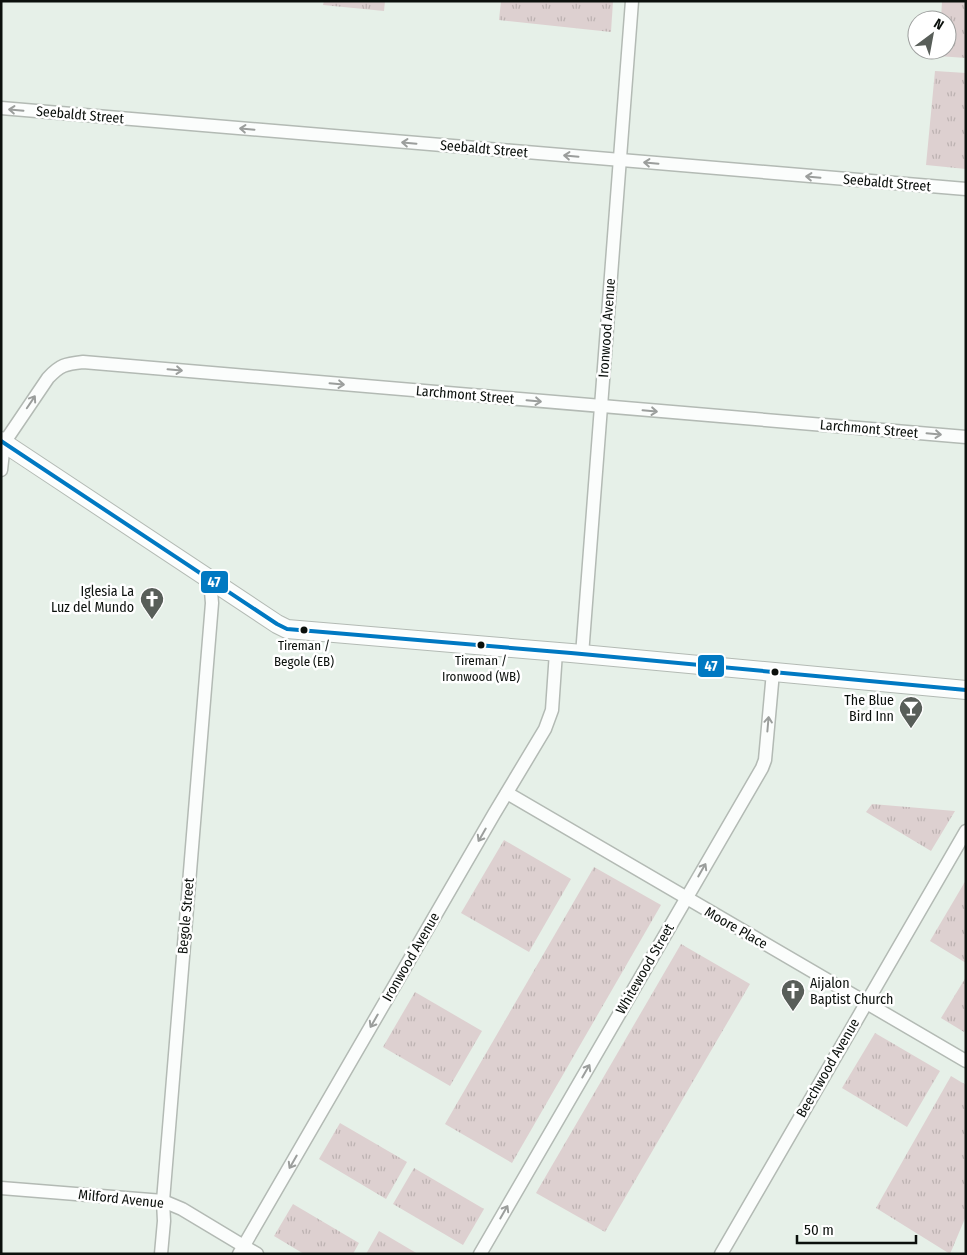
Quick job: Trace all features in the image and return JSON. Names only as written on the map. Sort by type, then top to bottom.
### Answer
[{"type":"street","name":"Ironwood Avenue","points":[[582,655],[632,1]]},
{"type":"street","name":"Seebaldt Street","points":[[1,108],[966,190]]},
{"type":"street","name":"Larchmont Street","points":[[3,442],[55,370],[65,364],[83,362],[966,437]]},
{"type":"street","points":[[1,470],[3,442],[286,629],[966,690]]},
{"type":"street","name":"Begole Street","points":[[161,1254],[164,1221],[163,1201],[211,613],[210,579]]},
{"type":"street","name":"Ironwood Avenue","points":[[242,1250],[550,718],[556,652]]},
{"type":"street","name":"Whitewood Street","points":[[480,1254],[765,760],[773,672]]},
{"type":"street","name":"Moore Place","points":[[507,793],[966,1061]]},
{"type":"street","name":"Beechwood Avenue","points":[[721,1254],[966,830]]},
{"type":"street","name":"Milford Avenue","points":[[1,1188],[163,1201],[182,1209],[242,1250],[257,1254]]},
{"type":"green space","points":[[324,1],[385,1],[384,11],[323,5]]},
{"type":"green space","points":[[501,1],[613,1],[611,32],[499,20]]},
{"type":"green space","points":[[942,1],[966,1],[966,58],[957,57],[957,10],[942,10]]},
{"type":"green space","points":[[935,71],[966,73],[966,169],[926,165]]},
{"type":"green space","points":[[872,804],[955,811],[931,851],[866,812]]},
{"type":"green space","points":[[504,840],[571,879],[529,952],[461,913]]},
{"type":"green space","points":[[594,867],[661,905],[512,1163],[445,1124]]},
{"type":"green space","points":[[966,880],[966,963],[930,941]]},
{"type":"green space","points":[[681,944],[750,984],[605,1232],[536,1193]]},
{"type":"green space","points":[[966,977],[966,1029],[964,1032],[941,1018]]},
{"type":"green space","points":[[415,992],[482,1031],[450,1086],[383,1047]]},
{"type":"green space","points":[[875,1033],[940,1071],[907,1127],[842,1088]]},
{"type":"green space","points":[[951,1076],[966,1085],[966,1216],[950,1254],[876,1208]]},
{"type":"green space","points":[[340,1123],[407,1162],[386,1199],[319,1159]]},
{"type":"green space","points":[[414,1168],[484,1209],[463,1245],[393,1204]]},
{"type":"green space","points":[[293,1204],[359,1243],[353,1254],[304,1254],[274,1236]]},
{"type":"green space","points":[[379,1231],[418,1254],[366,1254]]},
{"type":"transit line","name":"47","points":[[1,441],[287,629],[571,653],[966,690]]},
{"type":"place","name":"Iglesia La Luz del Mundo","points":[[152,620]]},
{"type":"place","name":"Tireman / Begole (EB)","points":[[304,630]]},
{"type":"place","name":"Tireman / Ironwood (WB)","points":[[481,645]]},
{"type":"place","name":"The Blue Bird Inn","points":[[911,729]]},
{"type":"place","name":"Aijalon Baptist Church","points":[[793,1012]]}]
